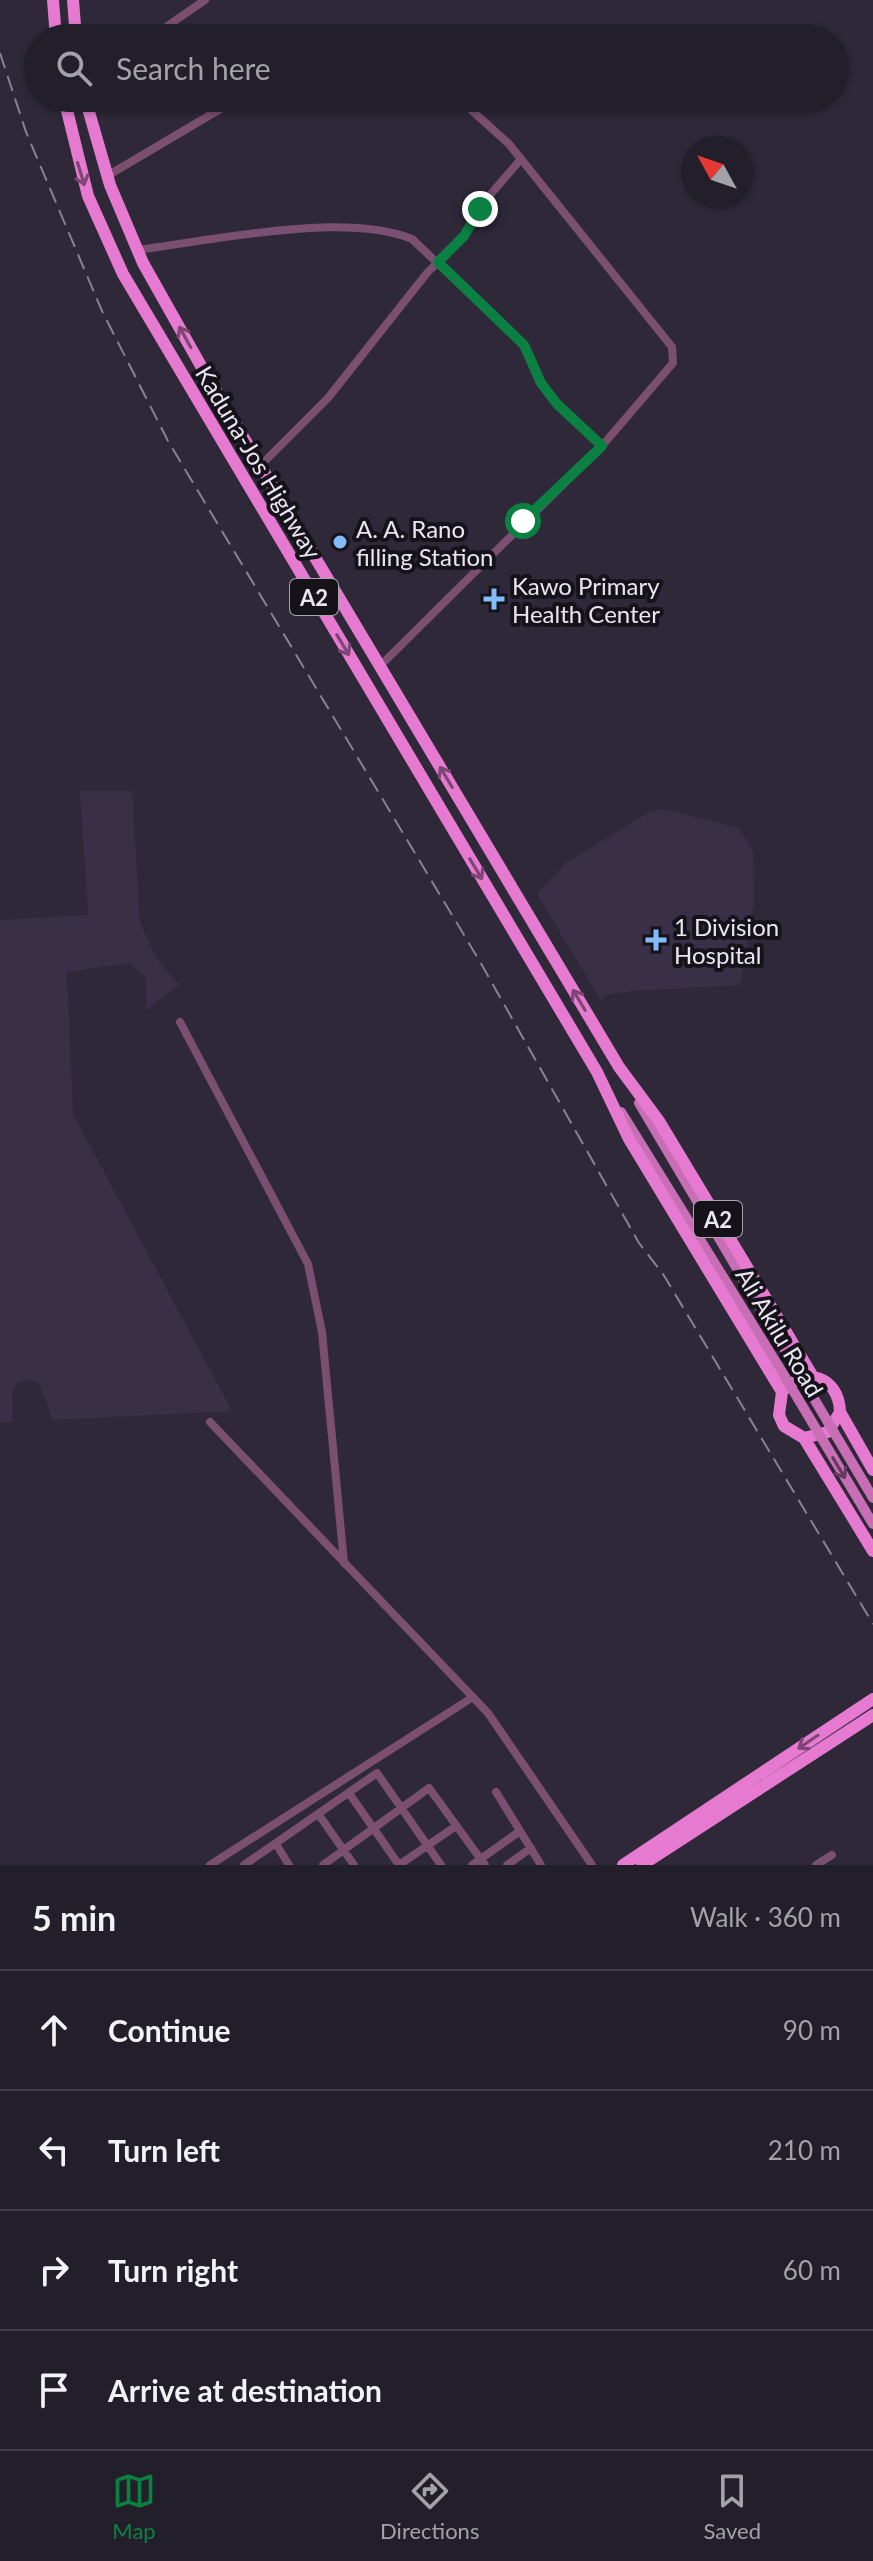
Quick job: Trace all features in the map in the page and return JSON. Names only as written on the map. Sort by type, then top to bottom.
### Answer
[{"type":"highway","points":[[53,0],[55,24]]},
{"type":"highway","points":[[73,0],[75,24]]},
{"type":"highway","name":"Kaduna-Jos Highway","points":[[67,112],[88,196],[123,274],[599,1076]]},
{"type":"highway","name":"Kaduna-Jos Highway","points":[[89,112],[107,176],[136,250],[260,466],[617,1064]]},
{"type":"highway","points":[[599,1076],[617,1064]]},
{"type":"highway","name":"A2","points":[[617,1064],[659,1121],[812,1375],[827,1381],[835,1389],[840,1412],[873,1470]]},
{"type":"highway","name":"A2","points":[[599,1076],[629,1139],[782,1392],[778,1403],[784,1426],[804,1438],[873,1551]]},
{"type":"highway","points":[[782,1392],[800,1377],[812,1375]]},
{"type":"highway","points":[[804,1438],[828,1432],[840,1412]]},
{"type":"highway","points":[[623,1865],[873,1699]]},
{"type":"highway","points":[[642,1865],[873,1715]]},
{"type":"main road","name":"Ali Akilu Road","points":[[617,1064],[873,1498]]},
{"type":"main road","name":"Ali Akilu Road","points":[[599,1076],[873,1524]]},
{"type":"street","points":[[170,24],[205,0]]},
{"type":"street","points":[[107,176],[215,112]]},
{"type":"street","points":[[380,666],[602,446],[675,357],[672,347],[521,159],[472,112]]},
{"type":"street","points":[[260,466],[328,398],[438,262],[464,236],[490,195],[521,159]]},
{"type":"street","points":[[136,250],[297,230],[376,229],[412,239],[524,345],[549,394],[602,446]]},
{"type":"street","points":[[180,1022],[308,1264],[322,1332],[344,1564]]},
{"type":"street","points":[[210,1422],[488,1713],[592,1865]]},
{"type":"street","points":[[210,1865],[473,1697]]},
{"type":"street","points":[[244,1865],[377,1773],[441,1865]]},
{"type":"street","points":[[323,1865],[429,1788],[483,1862]]},
{"type":"street","points":[[496,1792],[541,1865]]},
{"type":"street","points":[[349,1793],[399,1865],[456,1826]]},
{"type":"street","points":[[319,1815],[354,1865]]},
{"type":"street","points":[[472,1865],[483,1862],[520,1831]]},
{"type":"street","points":[[276,1844],[289,1865]]},
{"type":"street","points":[[507,1865],[531,1848]]},
{"type":"street","points":[[816,1865],[832,1855]]},
{"type":"street","points":[[519,1857],[525,1865]]},
{"type":"shaded area","points":[[80,791],[132,791],[140,922],[156,958],[179,985],[146,1010],[146,977],[129,963],[67,972],[73,1114],[232,1411],[53,1420],[39,1383],[30,1380],[17,1383],[12,1392],[13,1422],[0,1423],[0,920],[88,915]]},
{"type":"shaded area","name":"1 Division Hospital","points":[[663,809],[739,828],[753,850],[754,903],[740,985],[633,991],[606,995],[602,1002],[537,894],[566,863],[651,811]]},
{"type":"railway","points":[[0,53],[26,132],[102,311],[168,441],[479,960],[639,1243],[663,1274],[873,1624]]},
{"type":"place","name":"A. A. Rano filling Station","points":[[340,542]]},
{"type":"place","name":"Kawo Primary Health Center","points":[[494,599]]},
{"type":"place","name":"1 Division Hospital","points":[[656,940]]},
{"type":"route","points":[[480,209],[464,236],[438,262],[524,345],[529,351],[535,373],[557,404],[602,446],[523,521]]}]
